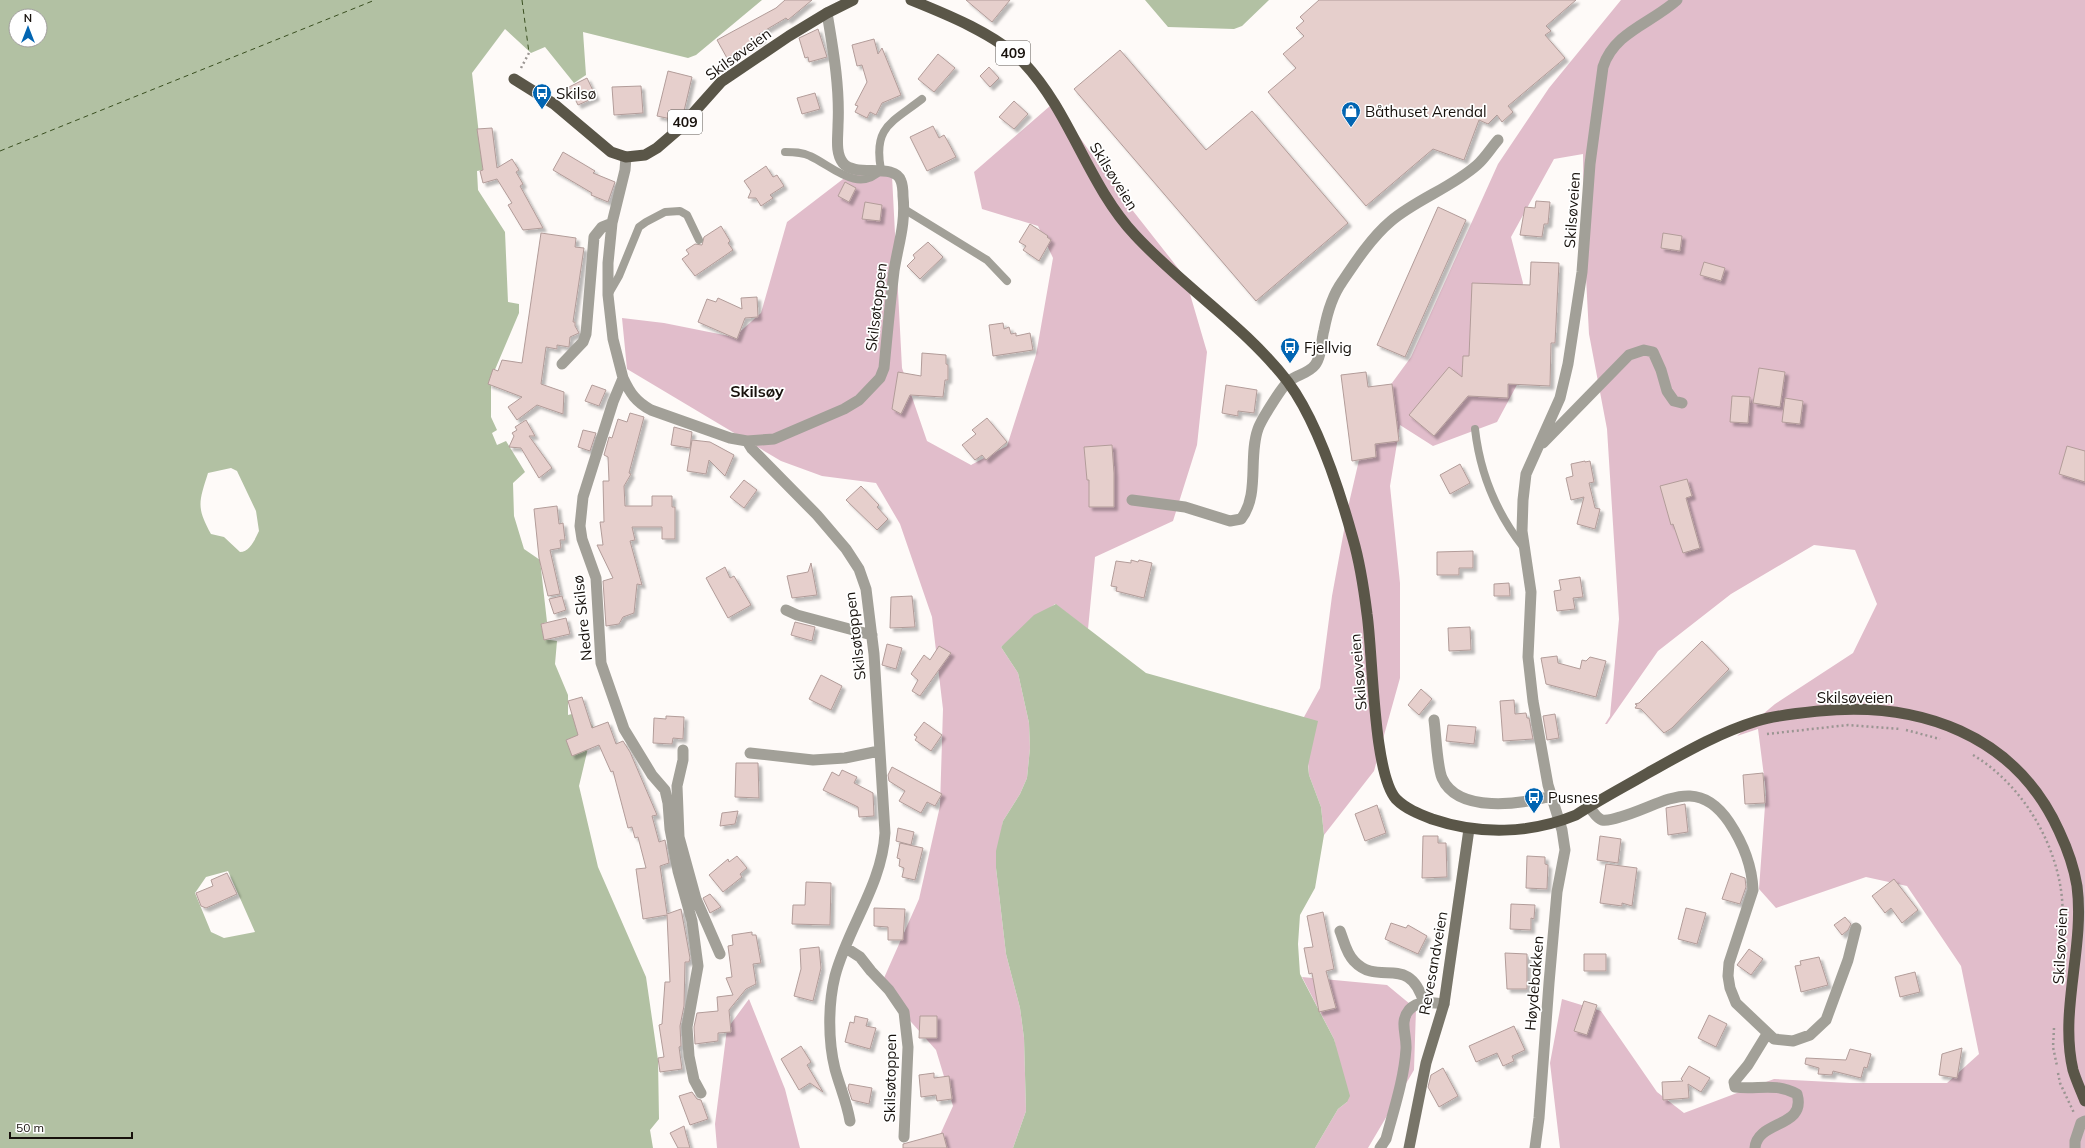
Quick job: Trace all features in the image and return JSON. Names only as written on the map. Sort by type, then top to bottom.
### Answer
[{"type":"main road","name":"Skilsøveien","points":[[514,79],[554,104],[611,152],[626,157],[645,155],[657,148],[680,129],[720,82],[789,36],[827,13],[853,0]]},
{"type":"main road","name":"Skilsøveien","points":[[911,0],[957,20],[1005,46],[1023,62],[1044,88],[1108,199],[1135,235],[1249,340],[1288,382],[1305,409],[1341,499],[1354,542],[1367,614],[1381,760],[1388,786],[1397,799],[1415,813],[1469,829],[1487,831],[1526,828],[1560,822],[1576,815],[1702,742],[1760,720],[1798,713],[1834,710],[1880,710],[1907,713],[1941,722],[1978,740],[2003,756],[2021,773],[2052,814],[2067,848],[2077,886],[2079,917],[2070,1042],[2073,1070],[2085,1101]]},
{"type":"main road","name":"Revesandveien","points":[[1409,1148],[1426,1063],[1444,1004],[1469,829]]},
{"type":"street","name":"Skilsøveien","points":[[1560,822],[1548,785],[1533,701],[1528,657],[1531,592],[1522,531],[1525,481],[1536,451],[1560,398],[1568,364],[1582,272],[1590,164],[1603,67],[1606,56],[1620,40],[1677,0]]},
{"type":"street","points":[[827,13],[837,85],[837,142],[839,155],[844,164],[853,169],[881,170]]},
{"type":"street","points":[[1132,500],[1185,507],[1230,520],[1240,519],[1246,513],[1250,498],[1258,430],[1265,414],[1288,382],[1315,365],[1333,299],[1341,283],[1372,242],[1390,222],[1408,208],[1451,183],[1477,165],[1498,140]]},
{"type":"street","points":[[623,378],[613,339],[608,295],[608,263],[612,222],[625,170],[626,157]]},
{"type":"street","name":"Skilsøtoppen","points":[[623,378],[631,395],[642,405],[651,410],[730,438],[747,440],[774,439],[844,409],[859,400],[880,378],[884,368],[892,290],[903,229],[904,209],[902,182],[899,177],[881,170]]},
{"type":"street","points":[[562,364],[583,342],[586,334],[594,237],[602,227],[612,222]]},
{"type":"street","name":"Skilsøveien","points":[[1536,451],[1629,355],[1638,351],[1653,352],[1661,370],[1667,391],[1674,401],[1682,403]]},
{"type":"street","name":"Nedre Skilsø","points":[[623,378],[613,402],[583,498],[580,526],[582,540],[596,578],[601,663],[624,729],[652,775],[664,790],[678,871],[692,921],[698,966],[687,1026],[689,1056],[694,1080],[701,1093]]},
{"type":"street","name":"Skilsøtoppen","points":[[747,440],[752,449],[817,515],[846,549],[859,569],[866,589],[872,635],[885,833],[884,846],[877,874],[835,976],[830,1005],[831,1043],[835,1068],[847,1104],[850,1121]]},
{"type":"street","points":[[786,610],[797,615],[872,635]]},
{"type":"street","points":[[1434,720],[1442,777],[1451,792],[1474,802],[1527,802],[1552,796]]},
{"type":"street","points":[[683,750],[683,760],[677,786],[679,837],[696,899],[720,954]]},
{"type":"street","points":[[750,753],[813,760],[845,758],[879,751]]},
{"type":"street","points":[[1589,807],[1596,817],[1602,820],[1610,820],[1627,815],[1669,798],[1687,795],[1716,807],[1727,819],[1741,840],[1746,853],[1752,877],[1753,890],[1729,963],[1728,976],[1730,988],[1736,1003],[1766,1034],[1774,1039],[1792,1041],[1810,1035],[1826,1020],[1848,960],[1856,928]]},
{"type":"street","name":"Høydebakken","points":[[1535,1148],[1539,1118],[1557,892],[1565,850],[1560,822]]},
{"type":"street","points":[[670,829],[679,837]]},
{"type":"street","points":[[1340,930],[1347,952],[1355,962],[1370,971],[1399,974],[1411,977],[1418,986],[1424,1003]]},
{"type":"street","name":"Skilsøtoppen","points":[[846,948],[860,957],[871,972],[888,990],[904,1012],[908,1053],[904,1137]]},
{"type":"street","points":[[1380,1148],[1386,1139],[1404,1064],[1406,1046],[1404,1025],[1405,1017],[1410,1009],[1417,1004],[1444,1004]]},
{"type":"street","points":[[1754,1148],[1758,1137],[1793,1116],[1798,1110],[1800,1103],[1797,1094],[1786,1088],[1768,1086],[1735,1087],[1734,1082],[1748,1065],[1766,1034]]},
{"type":"street","points":[[2075,1148],[2075,1141],[2083,1122]]},
{"type":"lane","points":[[785,152],[800,152],[811,156],[843,176],[851,178],[871,178],[881,170],[878,149],[881,134],[891,123],[922,99]]},
{"type":"lane","points":[[904,209],[987,260],[1007,281]]},
{"type":"lane","points":[[608,295],[619,276],[635,233],[646,222],[665,212],[680,211],[687,216],[699,240]]},
{"type":"lane","name":"Skilsøveien","points":[[1475,429],[1482,466],[1500,515],[1524,548]]},
{"type":"path","points":[[1761,735],[1848,725],[1903,729],[1941,740]]},
{"type":"path","points":[[1968,753],[2007,782],[2027,807],[2045,837],[2055,864],[2061,891],[2063,923],[2058,978]]},
{"type":"path","points":[[2054,1025],[2054,1047],[2060,1083],[2069,1106],[2083,1122]]},
{"type":"shaded area","points":[[0,0],[762,0],[696,55],[688,58],[583,32],[586,75],[574,83],[545,47],[531,53],[505,29],[472,73],[483,170],[477,171],[478,190],[505,232],[508,302],[519,304],[519,313],[491,379],[491,417],[497,430],[492,433],[497,445],[506,441],[525,472],[513,483],[514,516],[524,549],[540,560],[547,622],[541,624],[544,639],[557,641],[555,664],[568,695],[568,715],[584,711],[593,727],[579,786],[598,867],[646,977],[658,1060],[659,1119],[650,1130],[653,1148],[0,1148]],"holes":[[[231,468],[237,471],[256,511],[259,531],[247,550],[240,552],[224,537],[211,534],[203,517],[200,504],[208,473]],[[228,871],[255,932],[224,938],[211,932],[195,893],[206,877]]]},
{"type":"shaded area","points":[[1145,0],[1269,0],[1242,26],[1234,29],[1168,27]]},
{"type":"shaded area","points":[[1621,0],[2085,0],[2085,1148],[1560,1148],[1550,1063],[1562,999],[1601,1011],[1657,1092],[1684,1113],[1774,1079],[1850,1083],[1947,1083],[1979,1054],[1961,966],[1907,886],[1866,877],[1776,908],[1759,889],[1766,792],[1758,729],[1737,736],[1775,704],[1853,653],[1877,604],[1855,550],[1814,545],[1731,594],[1658,651],[1607,724],[1605,724],[1610,716],[1619,619],[1607,429],[1589,334],[1584,239],[1583,154],[1554,159],[1511,237],[1523,283],[1518,308],[1519,381],[1497,422],[1433,446],[1400,425],[1390,486],[1400,583],[1400,678],[1374,771],[1324,835],[1321,807],[1309,775],[1304,717],[1320,688],[1332,596],[1349,503],[1370,413],[1411,357],[1498,164],[1549,88]]},
{"type":"shaded area","points":[[1058,99],[1070,124],[1126,202],[1185,277],[1207,352],[1197,445],[1173,521],[1095,557],[1088,629],[1055,604],[1001,647],[1018,673],[1029,723],[1030,748],[1027,778],[1020,794],[1003,821],[996,868],[1006,954],[1020,1008],[1024,1038],[1026,1111],[1013,1148],[934,1148],[953,1106],[936,1050],[880,987],[919,899],[940,806],[943,709],[932,617],[900,524],[876,483],[822,476],[781,461],[627,369],[622,318],[664,323],[734,337],[761,313],[787,222],[860,166],[892,176],[902,368],[927,441],[971,465],[1007,446],[1036,355],[1053,258],[1038,226],[982,209],[974,172]]},
{"type":"shaded area","points":[[1056,604],[1146,673],[1318,721],[1308,766],[1309,775],[1321,807],[1324,835],[1315,888],[1300,915],[1298,944],[1300,974],[1334,1039],[1350,1096],[1347,1102],[1338,1109],[1315,1148],[1013,1148],[1026,1111],[1024,1038],[1020,1008],[1006,954],[996,868],[996,851],[1003,821],[1020,794],[1027,778],[1030,748],[1029,723],[1018,673],[1001,647],[1034,615]]},
{"type":"shaded area","points":[[1302,977],[1387,985],[1416,1009],[1414,1070],[1368,1148],[1315,1148],[1338,1109],[1347,1102],[1334,1039]]},
{"type":"shaded area","points":[[749,999],[785,1089],[800,1148],[717,1148],[715,1124],[727,1029]]},
{"type":"building","points":[[785,0],[812,0],[788,20],[786,18],[759,34],[762,39],[727,58],[717,40],[776,8]]},
{"type":"building","points":[[966,0],[1010,0],[992,22]]},
{"type":"building","points":[[1319,0],[1576,0],[1546,26],[1551,31],[1545,35],[1565,58],[1508,106],[1513,112],[1502,122],[1497,115],[1488,124],[1479,120],[1464,160],[1433,149],[1366,206],[1268,92],[1296,68],[1283,54],[1304,36],[1296,28],[1304,21],[1300,17]]},
{"type":"building","points":[[818,29],[827,57],[809,62],[808,57],[805,58],[799,38]]},
{"type":"building","points":[[874,39],[878,54],[882,48],[901,95],[882,103],[876,115],[870,112],[867,118],[855,112],[858,106],[855,105],[867,82],[862,65],[857,66],[852,45]]},
{"type":"building","points":[[1120,50],[1206,150],[1252,111],[1348,223],[1256,301],[1074,89]]},
{"type":"building","points":[[938,54],[955,68],[934,92],[918,79]]},
{"type":"building","points":[[989,67],[999,78],[990,87],[980,76]]},
{"type":"building","points":[[668,71],[692,77],[684,111],[676,120],[657,116]]},
{"type":"building","points":[[587,78],[596,97],[578,105],[569,87]]},
{"type":"building","points":[[641,86],[643,113],[614,115],[612,87]]},
{"type":"building","points":[[815,93],[820,109],[802,114],[797,98]]},
{"type":"building","points":[[1014,101],[1028,114],[1014,129],[999,117]]},
{"type":"building","points":[[933,126],[939,138],[944,135],[956,157],[927,171],[910,137]]},
{"type":"building","points":[[492,128],[497,168],[512,159],[519,170],[516,172],[523,184],[520,186],[543,228],[523,230],[508,205],[512,203],[497,179],[483,183],[480,171],[483,170],[477,129]]},
{"type":"building","points":[[563,152],[595,171],[593,173],[615,182],[608,202],[591,195],[592,193],[553,170]]},
{"type":"building","points":[[766,166],[773,177],[777,175],[784,186],[770,195],[773,198],[761,206],[756,198],[748,198],[751,191],[744,181]]},
{"type":"building","points":[[845,182],[856,188],[849,202],[838,196]]},
{"type":"building","points":[[1536,201],[1550,202],[1548,224],[1544,224],[1542,237],[1520,235],[1525,207],[1535,208]]},
{"type":"building","points":[[865,202],[882,205],[880,221],[862,219]]},
{"type":"building","points":[[1438,207],[1466,220],[1405,357],[1377,345]]},
{"type":"building","points":[[1030,224],[1048,236],[1047,237],[1051,240],[1039,261],[1023,250],[1026,246],[1019,242]]},
{"type":"building","points":[[721,226],[730,241],[728,243],[733,250],[695,276],[682,259],[689,254],[686,250],[695,244],[702,245],[704,237]]},
{"type":"building","points":[[541,233],[576,238],[575,247],[584,248],[573,322],[575,322],[575,326],[579,333],[570,337],[569,347],[557,345],[557,349],[546,347],[541,384],[564,392],[563,414],[537,405],[517,420],[508,407],[522,397],[488,384],[493,369],[498,371],[502,360],[522,363]]},
{"type":"building","points":[[1663,233],[1682,236],[1680,251],[1661,248]]},
{"type":"building","points":[[928,242],[943,257],[920,279],[907,266],[915,258],[913,255]]},
{"type":"building","points":[[1531,262],[1559,263],[1555,343],[1551,343],[1550,386],[1508,384],[1508,398],[1468,396],[1434,436],[1409,415],[1449,367],[1462,377],[1463,356],[1469,356],[1472,283],[1530,285]]},
{"type":"building","points":[[1704,262],[1725,268],[1721,281],[1700,275]]},
{"type":"building","points":[[757,297],[758,317],[745,318],[737,339],[698,322],[707,299],[716,302],[718,298],[742,309],[741,298]]},
{"type":"building","points":[[1003,323],[1004,329],[1009,327],[1011,334],[1016,333],[1016,336],[1030,333],[1033,350],[993,356],[989,325]]},
{"type":"building","points":[[922,353],[946,355],[948,380],[945,380],[943,397],[910,395],[901,414],[892,409],[898,372],[921,376]]},
{"type":"building","points":[[1759,368],[1785,372],[1780,407],[1753,403]]},
{"type":"building","points":[[1366,372],[1368,387],[1392,384],[1399,441],[1375,444],[1376,457],[1352,461],[1341,375]]},
{"type":"building","points":[[592,385],[606,390],[599,406],[585,401]]},
{"type":"building","points":[[1226,385],[1257,390],[1254,413],[1238,411],[1238,416],[1222,413]]},
{"type":"building","points":[[1732,396],[1750,397],[1748,423],[1730,422]]},
{"type":"building","points":[[1785,398],[1803,401],[1800,424],[1782,422]]},
{"type":"building","points":[[630,413],[644,417],[629,473],[631,474],[624,486],[625,506],[652,506],[652,496],[672,496],[672,507],[675,507],[675,539],[662,539],[662,527],[632,527],[635,540],[630,541],[642,585],[637,584],[634,613],[623,617],[619,624],[606,626],[603,581],[613,578],[597,545],[603,545],[600,522],[604,522],[603,481],[609,481],[608,457],[604,455],[609,437],[612,438],[618,419],[627,422]]},
{"type":"building","points":[[987,418],[1007,442],[986,460],[982,455],[975,460],[962,445],[976,434],[972,430]]},
{"type":"building","points":[[526,420],[535,436],[529,436],[552,468],[539,478],[521,448],[509,447],[514,436],[512,433],[517,430],[515,427]]},
{"type":"building","points":[[674,427],[692,432],[690,448],[671,445]]},
{"type":"building","points":[[583,430],[596,433],[590,451],[578,447]]},
{"type":"building","points":[[692,440],[710,442],[734,455],[725,476],[709,460],[706,474],[687,471]]},
{"type":"building","points":[[1112,445],[1114,507],[1089,507],[1089,480],[1087,480],[1084,447]]},
{"type":"building","points":[[2067,446],[2085,451],[2085,482],[2059,474]]},
{"type":"building","points":[[1590,461],[1594,482],[1589,483],[1595,508],[1600,509],[1595,529],[1577,524],[1584,497],[1571,500],[1566,478],[1573,476],[1571,464]]},
{"type":"building","points":[[1460,464],[1470,483],[1450,494],[1440,475]]},
{"type":"building","points":[[1687,479],[1692,496],[1686,498],[1700,548],[1683,553],[1673,524],[1671,525],[1660,486]]},
{"type":"building","points":[[744,480],[757,490],[744,508],[730,497]]},
{"type":"building","points":[[861,486],[879,505],[877,507],[888,519],[877,530],[846,500]]},
{"type":"building","points":[[557,506],[559,524],[563,523],[565,540],[560,540],[561,548],[550,550],[560,594],[548,596],[539,558],[534,509]]},
{"type":"building","points":[[1473,551],[1473,568],[1459,568],[1459,575],[1437,575],[1437,552]]},
{"type":"building","points":[[1131,560],[1152,563],[1144,598],[1116,591],[1117,587],[1111,586],[1116,561],[1131,563]]},
{"type":"building","points":[[811,563],[817,595],[792,598],[787,576],[808,572]]},
{"type":"building","points":[[725,567],[730,578],[734,576],[751,605],[728,618],[706,578]]},
{"type":"building","points":[[1580,577],[1583,597],[1573,598],[1575,609],[1557,611],[1554,591],[1561,590],[1559,580]]},
{"type":"building","points":[[1509,583],[1510,596],[1494,596],[1494,584]]},
{"type":"building","points":[[562,596],[566,610],[554,614],[549,599]]},
{"type":"building","points":[[912,596],[915,627],[890,628],[891,597]]},
{"type":"building","points":[[566,618],[570,634],[544,640],[541,624]]},
{"type":"building","points":[[795,622],[815,627],[812,641],[791,635]]},
{"type":"building","points":[[1470,627],[1471,650],[1449,651],[1448,628]]},
{"type":"building","points":[[1702,641],[1729,669],[1672,728],[1664,733],[1641,709],[1635,708],[1637,705],[1635,704],[1639,703]]},
{"type":"building","points":[[887,644],[902,648],[896,669],[882,665]]},
{"type":"building","points":[[939,646],[951,653],[920,696],[912,691],[918,680],[911,674],[924,655],[930,660]]},
{"type":"building","points":[[1557,656],[1558,663],[1580,669],[1582,660],[1586,661],[1590,657],[1606,661],[1596,697],[1546,684],[1541,658]]},
{"type":"building","points":[[821,675],[842,686],[831,710],[809,699]]},
{"type":"building","points":[[1421,689],[1432,699],[1419,715],[1408,705]]},
{"type":"building","points":[[582,697],[592,728],[608,722],[616,744],[623,741],[630,752],[657,815],[652,816],[659,842],[665,840],[669,863],[660,866],[667,914],[681,909],[690,958],[689,962],[685,962],[684,1006],[680,1026],[681,1046],[679,1047],[682,1069],[660,1072],[658,1058],[664,1057],[659,1025],[662,1024],[665,982],[670,982],[667,915],[643,919],[636,869],[646,868],[638,837],[635,838],[632,827],[628,828],[613,771],[611,772],[599,745],[572,756],[566,740],[578,735],[568,701]]},
{"type":"building","points":[[1514,700],[1515,714],[1526,713],[1527,718],[1529,718],[1533,739],[1503,741],[1500,701]]},
{"type":"building","points":[[1555,714],[1559,738],[1547,740],[1543,716]]},
{"type":"building","points":[[666,716],[684,717],[683,739],[673,738],[672,744],[653,743],[654,718],[666,719]]},
{"type":"building","points":[[924,722],[942,735],[931,751],[915,740],[917,737],[914,735]]},
{"type":"building","points":[[1448,725],[1476,727],[1474,744],[1446,741]]},
{"type":"building","points":[[736,763],[758,763],[759,798],[735,797]]},
{"type":"building","points":[[892,767],[942,794],[935,806],[927,802],[921,813],[899,801],[905,791],[889,781],[888,775]]},
{"type":"building","points":[[842,770],[857,777],[854,783],[873,793],[874,816],[859,817],[858,807],[823,790],[832,772],[839,776]]},
{"type":"building","points":[[1763,773],[1765,803],[1745,804],[1743,775]]},
{"type":"building","points":[[1685,804],[1688,832],[1668,835],[1666,808]]},
{"type":"building","points":[[1377,805],[1386,833],[1365,841],[1355,814]]},
{"type":"building","points":[[738,811],[735,824],[720,826],[722,813]]},
{"type":"building","points":[[898,828],[914,832],[911,845],[896,841]]},
{"type":"building","points":[[1423,836],[1438,836],[1438,843],[1446,843],[1447,877],[1422,878]]},
{"type":"building","points":[[1600,836],[1621,839],[1618,863],[1597,860]]},
{"type":"building","points":[[900,843],[923,848],[915,880],[902,877],[904,868],[899,866],[900,859],[897,858]]},
{"type":"building","points":[[737,856],[747,868],[740,874],[742,877],[723,892],[709,875],[728,859],[729,862]]},
{"type":"building","points":[[1527,856],[1545,857],[1545,864],[1548,865],[1547,889],[1526,888]]},
{"type":"building","points":[[1606,864],[1637,868],[1632,906],[1622,903],[1622,906],[1600,903]]},
{"type":"building","points":[[227,873],[237,894],[206,908],[201,906],[196,893],[213,886],[211,880]]},
{"type":"building","points":[[1731,873],[1745,878],[1746,887],[1740,904],[1722,899]]},
{"type":"building","points":[[1894,879],[1918,910],[1902,923],[1891,908],[1885,913],[1872,896]]},
{"type":"building","points":[[806,882],[831,883],[830,925],[792,924],[793,905],[805,905]]},
{"type":"building","points":[[710,894],[721,907],[710,913],[703,898]]},
{"type":"building","points":[[1511,904],[1535,905],[1534,919],[1531,918],[1531,930],[1510,929]]},
{"type":"building","points":[[874,908],[905,909],[903,940],[888,940],[888,927],[874,926]]},
{"type":"building","points":[[1686,908],[1706,913],[1697,944],[1678,939]]},
{"type":"building","points":[[1323,912],[1334,969],[1326,971],[1336,1008],[1319,1012],[1312,973],[1309,974],[1304,948],[1313,947],[1307,916]]},
{"type":"building","points":[[1845,917],[1851,924],[1848,930],[1842,935],[1834,925]]},
{"type":"building","points":[[1391,923],[1406,928],[1408,925],[1427,936],[1418,954],[1385,939]]},
{"type":"building","points":[[752,932],[752,935],[756,935],[761,963],[753,964],[756,984],[746,989],[729,1010],[731,1032],[718,1033],[718,1041],[695,1044],[694,1027],[697,1013],[718,1011],[717,997],[733,995],[726,978],[732,977],[728,946],[733,945],[732,935]]},
{"type":"building","points":[[819,947],[821,968],[813,1001],[794,996],[801,969],[800,949]]},
{"type":"building","points":[[1749,949],[1763,959],[1751,975],[1737,965]]},
{"type":"building","points":[[1505,953],[1527,954],[1527,989],[1507,989]]},
{"type":"building","points":[[1584,954],[1606,954],[1606,971],[1584,971]]},
{"type":"building","points":[[1819,957],[1828,985],[1801,992],[1795,966],[1801,965],[1800,961]]},
{"type":"building","points":[[1915,972],[1920,992],[1900,997],[1895,977]]},
{"type":"building","points":[[1584,1001],[1597,1005],[1587,1035],[1574,1031]]},
{"type":"building","points":[[1709,1015],[1727,1024],[1716,1047],[1698,1038]]},
{"type":"building","points":[[855,1016],[868,1019],[866,1026],[876,1028],[870,1049],[845,1042],[850,1022],[854,1023]]},
{"type":"building","points":[[920,1016],[937,1016],[937,1038],[919,1038]]},
{"type":"building","points":[[1514,1026],[1525,1050],[1512,1056],[1514,1061],[1503,1066],[1497,1053],[1476,1062],[1469,1046]]},
{"type":"building","points":[[801,1046],[811,1062],[807,1065],[823,1092],[810,1083],[799,1090],[781,1059]]},
{"type":"building","points":[[1962,1048],[1957,1078],[1939,1075],[1942,1054]]},
{"type":"building","points":[[1850,1049],[1871,1054],[1867,1068],[1864,1067],[1861,1078],[1833,1071],[1832,1075],[1818,1074],[1819,1068],[1805,1064],[1806,1058],[1846,1060]]},
{"type":"building","points":[[1689,1066],[1710,1078],[1701,1092],[1688,1084],[1689,1098],[1663,1100],[1662,1082],[1683,1081],[1681,1079]]},
{"type":"building","points":[[1443,1068],[1458,1096],[1439,1107],[1428,1087],[1431,1075]]},
{"type":"building","points":[[934,1073],[934,1078],[949,1076],[952,1099],[937,1101],[936,1095],[921,1097],[919,1075]]},
{"type":"building","points":[[849,1084],[872,1088],[869,1104],[852,1100],[848,1088]]},
{"type":"building","points":[[692,1092],[697,1099],[701,1100],[708,1119],[690,1125],[679,1096]]},
{"type":"building","points":[[684,1126],[690,1148],[678,1148],[670,1133]]},
{"type":"building","points":[[943,1133],[947,1148],[903,1148],[903,1144]]},
{"type":"ferry route","points":[[0,151],[375,0]]},
{"type":"ferry route","points":[[522,0],[529,53]]},
{"type":"place","name":"Skilsø","points":[[542,110]]},
{"type":"place","name":"Båthuset Arendal","points":[[1351,128]]},
{"type":"place","name":"Fjellvig","points":[[1290,364]]},
{"type":"place","name":"Pusnes","points":[[1534,814]]},
{"type":"district","name":"Skilsøy","points":[[757,391]]}]
